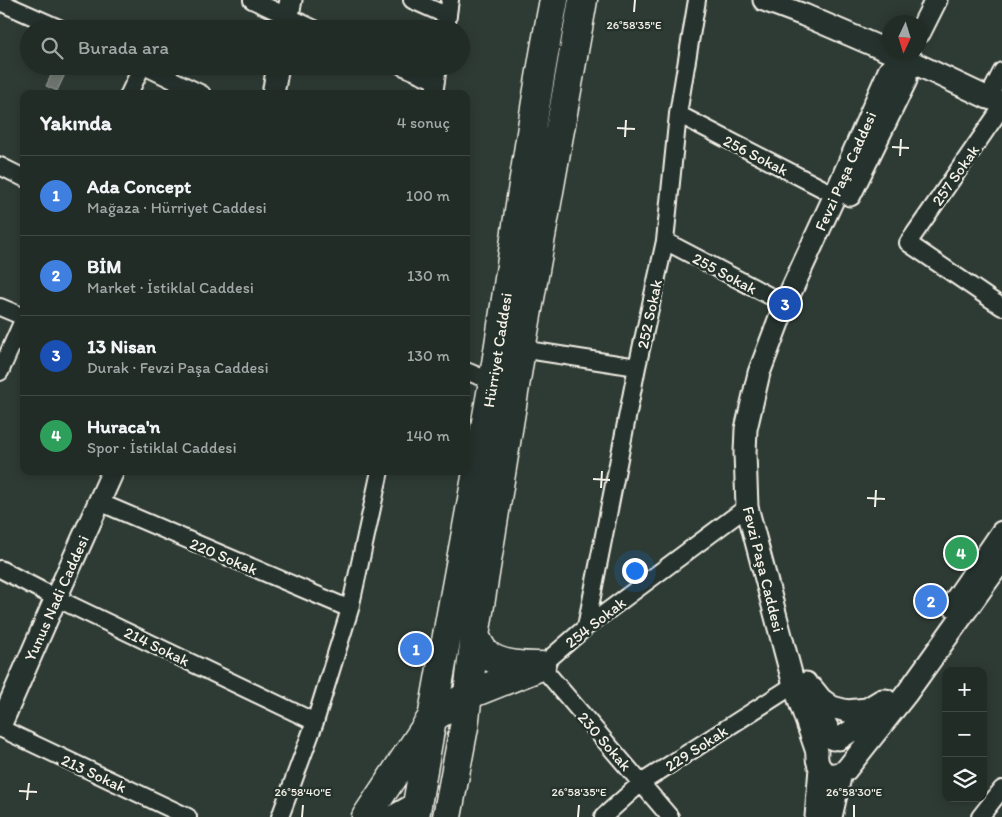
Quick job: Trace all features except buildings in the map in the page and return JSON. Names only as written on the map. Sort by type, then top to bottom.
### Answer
[{"type":"highway","name":"Hürriyet Caddesi","points":[[416,810],[493,382],[543,55],[554,0]]},
{"type":"highway","name":"Hürriyet Caddesi","points":[[447,817],[464,727],[475,636],[520,349],[583,0]]},
{"type":"highway","points":[[475,636],[488,656],[495,660],[518,666],[541,666]]},
{"type":"highway","points":[[366,817],[431,719],[468,695],[541,666]]},
{"type":"highway","points":[[464,727],[541,666]]},
{"type":"highway","points":[[416,810],[453,786]]},
{"type":"street","points":[[252,0],[288,15]]},
{"type":"street","points":[[412,0],[448,15]]},
{"type":"street","name":"252 Sokak","points":[[586,626],[637,367],[665,242],[678,114],[697,0]]},
{"type":"street","points":[[764,0],[882,47]]},
{"type":"street","points":[[927,18],[936,0]]},
{"type":"street","points":[[0,2],[41,20]]},
{"type":"street","name":"Fevzi Paşa Caddesi","points":[[824,816],[818,760],[783,600],[752,505],[744,453],[746,429],[759,373],[785,304],[836,195],[895,60]]},
{"type":"street","name":"Fevzi Paşa Caddesi","points":[[752,505],[757,472],[758,427],[769,374],[797,304],[906,80],[901,60]]},
{"type":"street","points":[[911,60],[997,102]]},
{"type":"street","name":"257 Sokak","points":[[1002,71],[997,102],[908,243],[1002,307]]},
{"type":"street","points":[[131,90],[138,75]]},
{"type":"street","points":[[162,75],[194,90]]},
{"type":"street","points":[[274,90],[276,75]]},
{"type":"street","points":[[424,75],[436,80]]},
{"type":"street","name":"256 Sokak","points":[[678,114],[836,195]]},
{"type":"street","points":[[0,166],[20,176]]},
{"type":"street","name":"255 Sokak","points":[[665,242],[785,304]]},
{"type":"street","points":[[0,307],[20,315]]},
{"type":"street","points":[[0,372],[20,326]]},
{"type":"street","points":[[520,349],[637,367]]},
{"type":"street","points":[[470,373],[493,382]]},
{"type":"street","name":"Yunus Nadi Caddesi","points":[[0,727],[111,475]]},
{"type":"street","points":[[280,817],[314,722],[350,609],[379,475]]},
{"type":"street","name":"220 Sokak","points":[[99,502],[350,609]]},
{"type":"street","name":"254 Sokak","points":[[541,666],[586,626],[752,505]]},
{"type":"street","points":[[1002,532],[894,692],[869,719],[836,739],[823,743],[819,747],[818,760],[830,774],[845,769],[907,693],[1002,560]]},
{"type":"street","name":"214 Sokak","points":[[0,569],[56,598],[314,722]]},
{"type":"street","name":"230 Sokak","points":[[541,666],[670,817]]},
{"type":"street","points":[[800,683],[832,707],[847,712],[867,709],[894,692]]},
{"type":"street","name":"Fevzi Paşa Caddesi","points":[[800,683],[836,739],[844,741],[852,755],[824,816]]},
{"type":"street","name":"229 Sokak","points":[[603,817],[641,783],[800,683]]},
{"type":"street","name":"213 Sokak","points":[[0,727],[188,817]]},
{"type":"street","points":[[980,817],[1002,790]]},
{"type":"street","points":[[392,817],[416,810]]},
{"type":"shaded area","points":[[51,75],[65,75],[57,90],[46,86]]},
{"type":"place","name":"13 Nisan","points":[[785,304]]},
{"type":"place","name":"Huraca'n","points":[[961,553]]},
{"type":"place","name":"BİM","points":[[931,601]]},
{"type":"place","name":"Ada Concept","points":[[416,649]]}]
